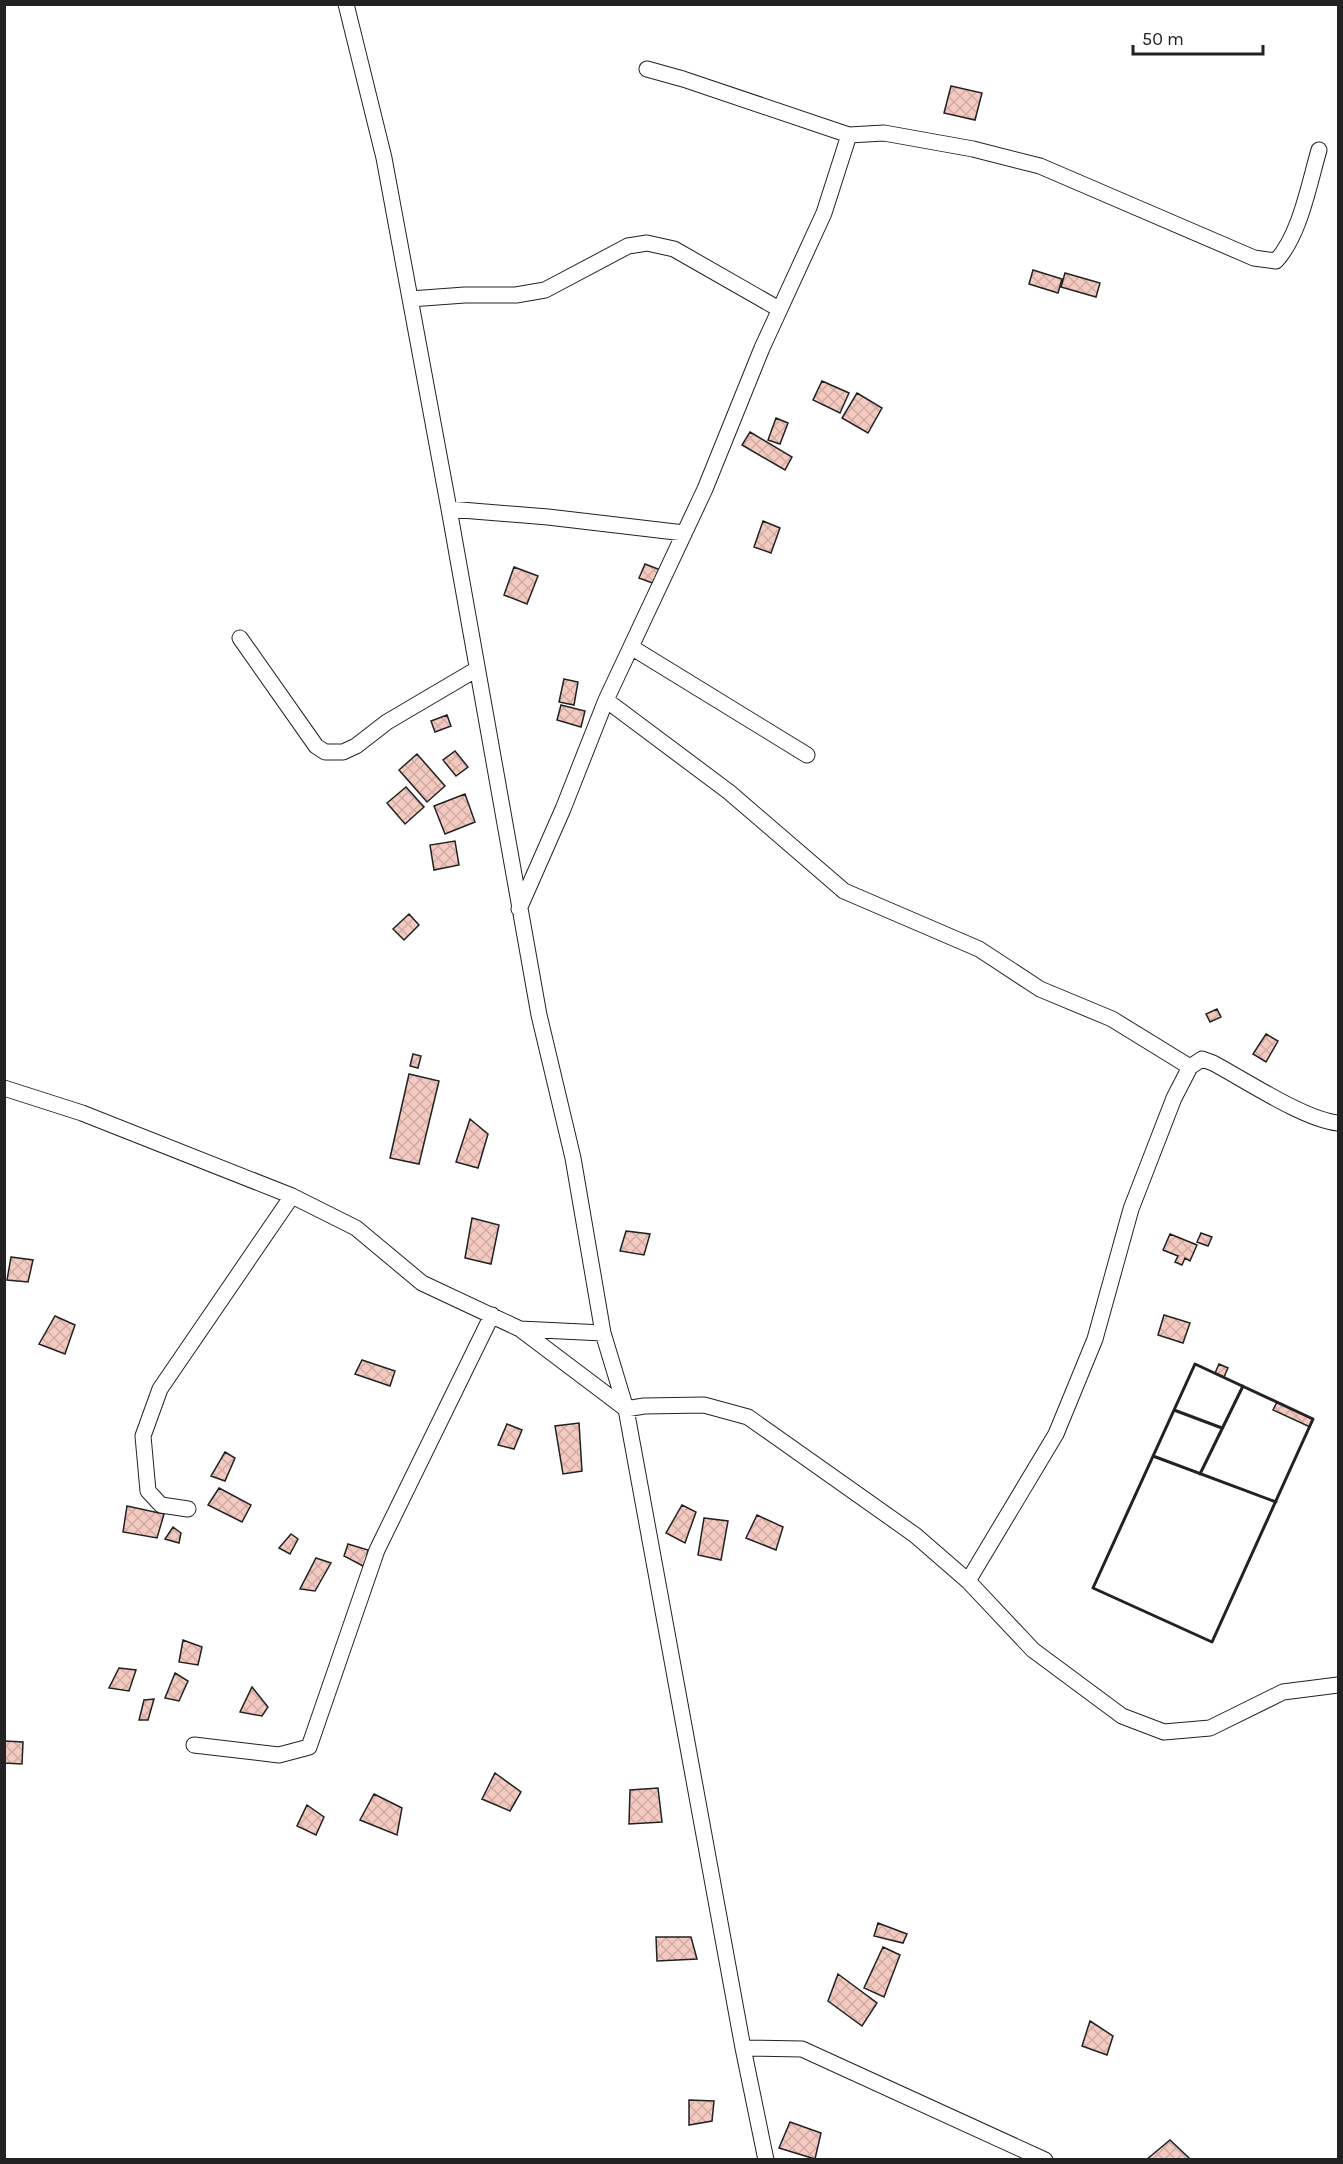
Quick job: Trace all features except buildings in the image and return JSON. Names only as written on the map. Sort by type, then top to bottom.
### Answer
[{"type":"street","points":[[346,4],[384,158],[539,1015],[573,1158],[603,1333],[626,1409],[743,2048],[766,2160]]},
{"type":"street","points":[[647,69],[849,135],[884,133],[973,149],[1040,166],[1254,258],[1276,261],[1290,239],[1301,213],[1320,150]]},
{"type":"street","points":[[519,909],[563,809],[606,700],[709,480],[780,309],[824,213],[849,135]]},
{"type":"street","points":[[410,299],[465,295],[516,295],[545,290],[628,246],[647,243],[674,249],[780,309]]},
{"type":"street","points":[[449,509],[548,517],[684,533]]},
{"type":"street","points":[[240,638],[316,746],[325,752],[343,752],[356,746],[387,722],[477,669]]},
{"type":"street","points":[[630,647],[807,755]]},
{"type":"street","points":[[606,700],[729,792],[844,891],[979,949],[1040,989],[1112,1019],[1190,1067]]},
{"type":"street","points":[[968,1581],[1056,1434],[1095,1339],[1131,1209],[1174,1098],[1190,1067],[1202,1059],[1214,1063],[1283,1102],[1326,1122],[1338,1123]]},
{"type":"street","points":[[4,1088],[82,1113],[292,1196],[356,1228],[422,1283],[520,1329],[626,1409],[644,1406],[704,1405],[748,1417],[915,1535],[968,1581],[1033,1650],[1122,1716],[1164,1732],[1210,1728],[1282,1692],[1338,1685]]},
{"type":"street","points":[[188,1509],[161,1505],[148,1491],[143,1436],[160,1389],[292,1196]]},
{"type":"street","points":[[194,1745],[279,1755],[309,1747],[377,1550],[492,1315]]},
{"type":"street","points":[[520,1329],[603,1333]]},
{"type":"street","points":[[743,2048],[802,2049],[1045,2160]]},
{"type":"wall","points":[[1195,1364],[1313,1419],[1212,1642],[1093,1588],[1195,1364]]},
{"type":"wall","points":[[1200,1474],[1243,1386]]},
{"type":"wall","points":[[1174,1410],[1222,1428]]},
{"type":"wall","points":[[1153,1456],[1276,1502]]}]
